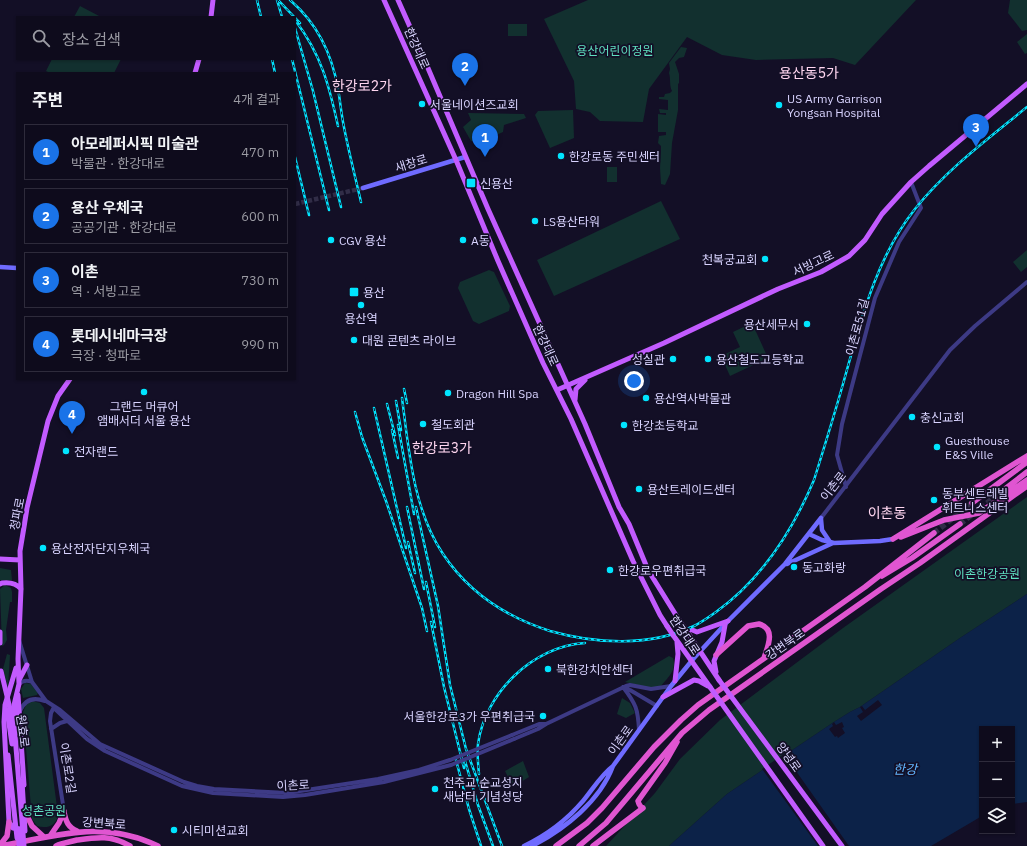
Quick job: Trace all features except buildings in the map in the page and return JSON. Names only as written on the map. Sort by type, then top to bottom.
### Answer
[{"type":"highway","points":[[893,539],[1027,456]]},
{"type":"highway","points":[[972,503],[1027,462]]},
{"type":"highway","points":[[1005,489],[1027,472]]},
{"type":"highway","points":[[893,539],[908,535],[944,520],[979,513],[1027,480]]},
{"type":"highway","name":"강변북로","points":[[579,846],[606,823],[682,733],[709,710],[920,563],[1027,486]]},
{"type":"highway","name":"강변북로","points":[[865,587],[912,558],[960,524]]},
{"type":"highway","name":"강변북로","points":[[556,846],[587,823],[602,808],[654,747],[680,720],[698,705],[865,587],[934,533]]},
{"type":"highway","points":[[716,655],[748,626],[759,624],[767,629],[770,637],[764,659]]},
{"type":"highway","points":[[593,846],[642,808],[638,801],[665,763],[682,733]]},
{"type":"highway","points":[[27,816],[32,826],[47,836],[59,823],[64,811]]},
{"type":"highway","points":[[64,811],[66,821],[69,826],[78,831]]},
{"type":"highway","points":[[0,845],[7,836],[9,822]]},
{"type":"highway","name":"강변북로","points":[[0,845],[78,831],[93,830],[116,832],[133,836],[158,846]]},
{"type":"highway","points":[[56,846],[67,842],[95,837],[106,837],[118,840],[130,846]]},
{"type":"main road","points":[[211,16],[213,0]]},
{"type":"main road","name":"한강대로","points":[[384,0],[456,160],[498,262],[543,363],[598,479],[633,561],[660,615],[710,687]]},
{"type":"main road","name":"한강대로","points":[[398,0],[419,46],[465,157],[577,407],[619,507],[629,524],[648,570],[719,679]]},
{"type":"main road","points":[[195,72],[199,60]]},
{"type":"main road","name":"서빙고로","points":[[557,390],[664,343],[778,289],[821,272],[845,259],[856,250],[882,214],[911,182],[1027,84]]},
{"type":"main road","name":"새창로","points":[[363,188],[465,157]]},
{"type":"main road","points":[[0,267],[16,268]]},
{"type":"main road","points":[[577,407],[575,398],[576,389],[586,378]]},
{"type":"main road","name":"청파로","points":[[17,690],[21,589],[20,551],[27,508],[48,421],[58,396],[69,380]]},
{"type":"main road","points":[[821,518],[822,530],[832,542]]},
{"type":"main road","name":"이촌로","points":[[532,846],[558,831],[582,810],[610,776],[614,766],[670,686],[691,661],[785,564],[821,518]]},
{"type":"main road","points":[[809,534],[818,539],[832,542],[880,541],[893,539]]},
{"type":"main road","points":[[785,564],[832,542]]},
{"type":"main road","points":[[0,559],[20,560]]},
{"type":"main road","points":[[0,584],[12,583],[21,589]]},
{"type":"main road","points":[[688,630],[698,632],[727,623]]},
{"type":"main road","points":[[719,679],[714,664],[727,623]]},
{"type":"main road","points":[[0,632],[0,643]]},
{"type":"main road","points":[[675,681],[678,654],[677,641]]},
{"type":"main road","name":"청파로","points":[[9,822],[4,722],[5,705],[18,659]]},
{"type":"main road","points":[[18,682],[27,665]]},
{"type":"main road","name":"원효로","points":[[0,668],[15,735],[24,846]]},
{"type":"main road","name":"양녕로","points":[[719,679],[842,846]]},
{"type":"main road","points":[[663,697],[694,680],[710,687]]},
{"type":"main road","points":[[0,682],[10,726],[19,827],[19,846]]},
{"type":"main road","name":"양녕로","points":[[710,687],[823,846]]},
{"type":"main road","points":[[17,690],[14,705],[18,733],[25,820],[24,846]]},
{"type":"main road","points":[[9,822],[13,828],[20,829],[24,827],[27,816],[17,690]]},
{"type":"main road","points":[[5,705],[15,827],[19,846]]},
{"type":"main road","points":[[0,712],[4,722]]},
{"type":"main road","name":"이촌로","points":[[524,846],[544,836],[569,817],[605,772],[614,766]]},
{"type":"street","name":"이촌로51길","points":[[846,487],[837,455],[842,424],[875,298],[899,242],[921,208],[911,182]]},
{"type":"street","name":"이촌로","points":[[821,518],[950,350],[975,326],[1027,282]]},
{"type":"street","name":"이촌로","points":[[19,640],[32,682],[46,701],[92,744],[182,786],[213,793],[283,797],[305,795],[384,782],[451,762],[513,737],[538,729],[623,687]]},
{"type":"street","points":[[18,682],[27,680],[32,682]]},
{"type":"street","points":[[623,687],[630,685],[651,690],[670,686]]},
{"type":"street","points":[[623,687],[657,706]]},
{"type":"street","points":[[623,687],[637,708],[639,730]]},
{"type":"street","points":[[19,713],[21,707],[27,701],[34,699],[46,701]]},
{"type":"street","name":"이촌로","points":[[54,707],[60,710],[100,744],[184,782],[214,789],[275,792],[304,791],[419,770],[451,762]]},
{"type":"street","name":"이촌로2길","points":[[54,707],[51,713],[50,721],[64,811]]},
{"type":"street","points":[[51,729],[60,723],[67,721]]},
{"type":"green space","name":"용산어린이정원","points":[[588,0],[916,0],[855,65],[833,58],[756,60],[722,55],[687,37],[649,89],[643,122],[600,121],[590,112],[576,109],[574,81],[544,19]]},
{"type":"green space","points":[[1010,0],[1027,0],[1027,30],[1022,31],[1008,13]]},
{"type":"green space","points":[[80,6],[99,16],[75,16]]},
{"type":"green space","points":[[508,24],[527,24],[527,36],[508,36]]},
{"type":"green space","points":[[1027,34],[1027,53],[1025,54],[1017,42]]},
{"type":"green space","points":[[681,47],[687,48],[684,57],[679,58],[675,62],[679,74],[678,110],[672,143],[670,174],[665,185],[661,184],[661,146],[658,143],[659,136],[666,135],[666,132],[658,132],[658,114],[666,115],[666,113],[660,113],[659,109],[668,110],[668,100],[659,99],[659,97],[664,97],[665,94],[672,91],[669,63]]},
{"type":"green space","points":[[52,60],[120,60],[114,72],[46,71]]},
{"type":"green space","points":[[573,110],[574,138],[550,148],[535,115],[538,111]]},
{"type":"green space","points":[[468,113],[524,114],[526,118],[504,125],[503,132],[483,141],[471,141],[463,127],[471,120]]},
{"type":"green space","points":[[607,167],[617,167],[617,182],[607,182]]},
{"type":"green space","points":[[661,201],[680,239],[554,296],[537,260]]},
{"type":"green space","points":[[1027,250],[1027,267],[1021,272],[1013,262]]},
{"type":"green space","points":[[489,270],[494,272],[510,306],[509,311],[479,324],[473,321],[458,288],[460,282]]},
{"type":"green space","points":[[752,323],[768,358],[730,376],[721,356],[740,347],[733,332]]},
{"type":"green space","name":"이촌한강공원","points":[[1027,497],[1027,594],[860,707],[834,722],[727,794],[669,846],[606,846],[655,793],[680,759],[720,720],[843,628]]},
{"type":"green space","points":[[0,568],[11,570],[12,580],[0,580]]},
{"type":"green space","points":[[5,585],[11,588],[12,602],[10,602],[6,630],[7,640],[2,646],[0,589]]},
{"type":"green space","points":[[7,654],[10,655],[8,688],[3,669]]},
{"type":"green space","points":[[669,656],[673,658],[674,667],[669,677],[660,687],[651,688],[625,682]]},
{"type":"green space","points":[[25,683],[31,684],[38,693],[37,695],[23,698],[21,689]]},
{"type":"green space","points":[[622,698],[630,703],[635,713],[626,718],[617,714]]},
{"type":"green space","name":"성촌공원","points":[[32,701],[40,703],[44,708],[58,815],[55,822],[48,827],[37,826],[32,819],[23,712],[26,705]]},
{"type":"green space","points":[[523,761],[529,777],[513,787],[505,771]]},
{"type":"water","name":"한강","points":[[1027,594],[1027,802],[1015,804],[1015,726],[979,726],[979,818],[931,846],[669,846],[727,794],[834,722],[860,707]]},
{"type":"pier","points":[[878,700],[882,705],[861,721],[857,716],[863,712],[860,707],[862,706],[865,710]]},
{"type":"pier","points":[[834,722],[836,725],[842,722],[844,727],[842,728],[845,733],[838,738],[837,736],[835,737],[829,729],[833,726],[832,724]]},
{"type":"pier","points":[[784,754],[849,846],[818,846],[762,769]]},
{"type":"tunnel","points":[[296,204],[363,188]]},
{"type":"tunnel","points":[[960,524],[1005,489]]},
{"type":"tunnel","points":[[934,533],[972,503]]},
{"type":"railway","points":[[257,0],[261,16]]},
{"type":"railway","points":[[277,0],[282,16]]},
{"type":"railway","points":[[278,0],[293,16]]},
{"type":"railway","points":[[290,0],[300,9],[315,29],[322,40],[332,64],[347,142],[361,202]]},
{"type":"railway","points":[[296,19],[300,23]]},
{"type":"railway","points":[[296,21],[311,45],[323,70],[338,126]]},
{"type":"railway","points":[[296,32],[313,91],[341,207]]},
{"type":"railway","points":[[272,60],[275,72]]},
{"type":"railway","points":[[292,60],[295,72]]},
{"type":"railway","points":[[296,75],[329,210]]},
{"type":"railway","points":[[402,398],[410,459],[425,518],[433,537],[443,554],[464,581],[477,592],[490,602],[518,619],[550,631],[586,639],[604,641],[641,640],[677,633],[694,626],[716,612],[748,585],[774,553],[796,518],[814,480],[870,293],[889,249],[901,228],[927,194],[954,168],[1027,107]]},
{"type":"railway","points":[[296,161],[309,215]]},
{"type":"railway","points":[[404,389],[407,403]]},
{"type":"railway","points":[[396,401],[401,430]]},
{"type":"railway","points":[[387,404],[395,435]]},
{"type":"railway","points":[[374,408],[406,548]]},
{"type":"railway","points":[[355,412],[362,437],[386,501],[422,608],[427,631]]},
{"type":"railway","points":[[398,425],[414,514]]},
{"type":"railway","points":[[392,430],[398,458]]},
{"type":"railway","points":[[407,507],[424,589]]},
{"type":"railway","points":[[416,507],[438,606],[450,685],[466,749],[502,846]]},
{"type":"railway","points":[[408,542],[415,573]]},
{"type":"railway","points":[[426,582],[435,627]]},
{"type":"railway","points":[[431,622],[444,687],[464,768]]},
{"type":"railway","points":[[479,774],[478,744],[482,725],[490,707],[501,690],[530,663],[547,653],[566,646],[585,643]]},
{"type":"railway","points":[[456,760],[481,846]]},
{"type":"railway","points":[[465,761],[478,805],[493,846]]},
{"type":"place","name":"용산 우체국","points":[[465,86]]},
{"type":"place","name":"서울네이션즈교회","points":[[422,104]]},
{"type":"place","name":"US Army Garrison Yongsan Hospital","points":[[779,105]]},
{"type":"place","name":"이촌","points":[[976,147]]},
{"type":"place","name":"한강로동 주민센터","points":[[561,156]]},
{"type":"place","name":"아모레퍼시픽 미술관","points":[[485,157]]},
{"type":"place","name":"신용산","points":[[471,183]]},
{"type":"place","name":"LS용산타워","points":[[535,221]]},
{"type":"place","name":"CGV 용산","points":[[331,240]]},
{"type":"place","name":"A동","points":[[463,240]]},
{"type":"place","name":"천복궁교회","points":[[765,259]]},
{"type":"place","name":"용산","points":[[354,292]]},
{"type":"place","name":"용산역","points":[[361,305]]},
{"type":"place","name":"용산세무서","points":[[807,324]]},
{"type":"place","name":"대원 콘텐츠 라이브","points":[[354,340]]},
{"type":"place","name":"성실관","points":[[673,359]]},
{"type":"place","name":"용산철도고등학교","points":[[708,359]]},
{"type":"place","name":"그랜드 머큐어 앰배서더 서울 용산","points":[[144,392]]},
{"type":"place","name":"Dragon Hill Spa","points":[[448,393]]},
{"type":"place","name":"용산역사박물관","points":[[646,398]]},
{"type":"place","name":"충신교회","points":[[912,417]]},
{"type":"place","name":"철도회관","points":[[423,424]]},
{"type":"place","name":"한강초등학교","points":[[624,425]]},
{"type":"place","name":"롯데시네마극장","points":[[72,434]]},
{"type":"place","name":"Guesthouse E&S Ville","points":[[937,447]]},
{"type":"place","name":"전자랜드","points":[[66,451]]},
{"type":"place","name":"용산트레이드센터","points":[[639,489]]},
{"type":"place","name":"동부센트레빌 휘트니스센터","points":[[934,500]]},
{"type":"place","name":"용산전자단지우체국","points":[[43,548]]},
{"type":"place","name":"동고화랑","points":[[794,567]]},
{"type":"place","name":"한강로우편취급국","points":[[610,570]]},
{"type":"place","name":"북한강치안센터","points":[[548,669]]},
{"type":"place","name":"서울한강로3가 우편취급국","points":[[543,716]]},
{"type":"place","name":"천주교 순교성지 새남터 기념성당","points":[[435,789]]},
{"type":"place","name":"시티미션교회","points":[[174,830]]},
{"type":"district","name":"용산동5가","points":[[809,73]]},
{"type":"district","name":"한강로2가","points":[[362,86]]},
{"type":"district","name":"한강로3가","points":[[442,448]]},
{"type":"district","name":"이촌동","points":[[887,513]]}]
